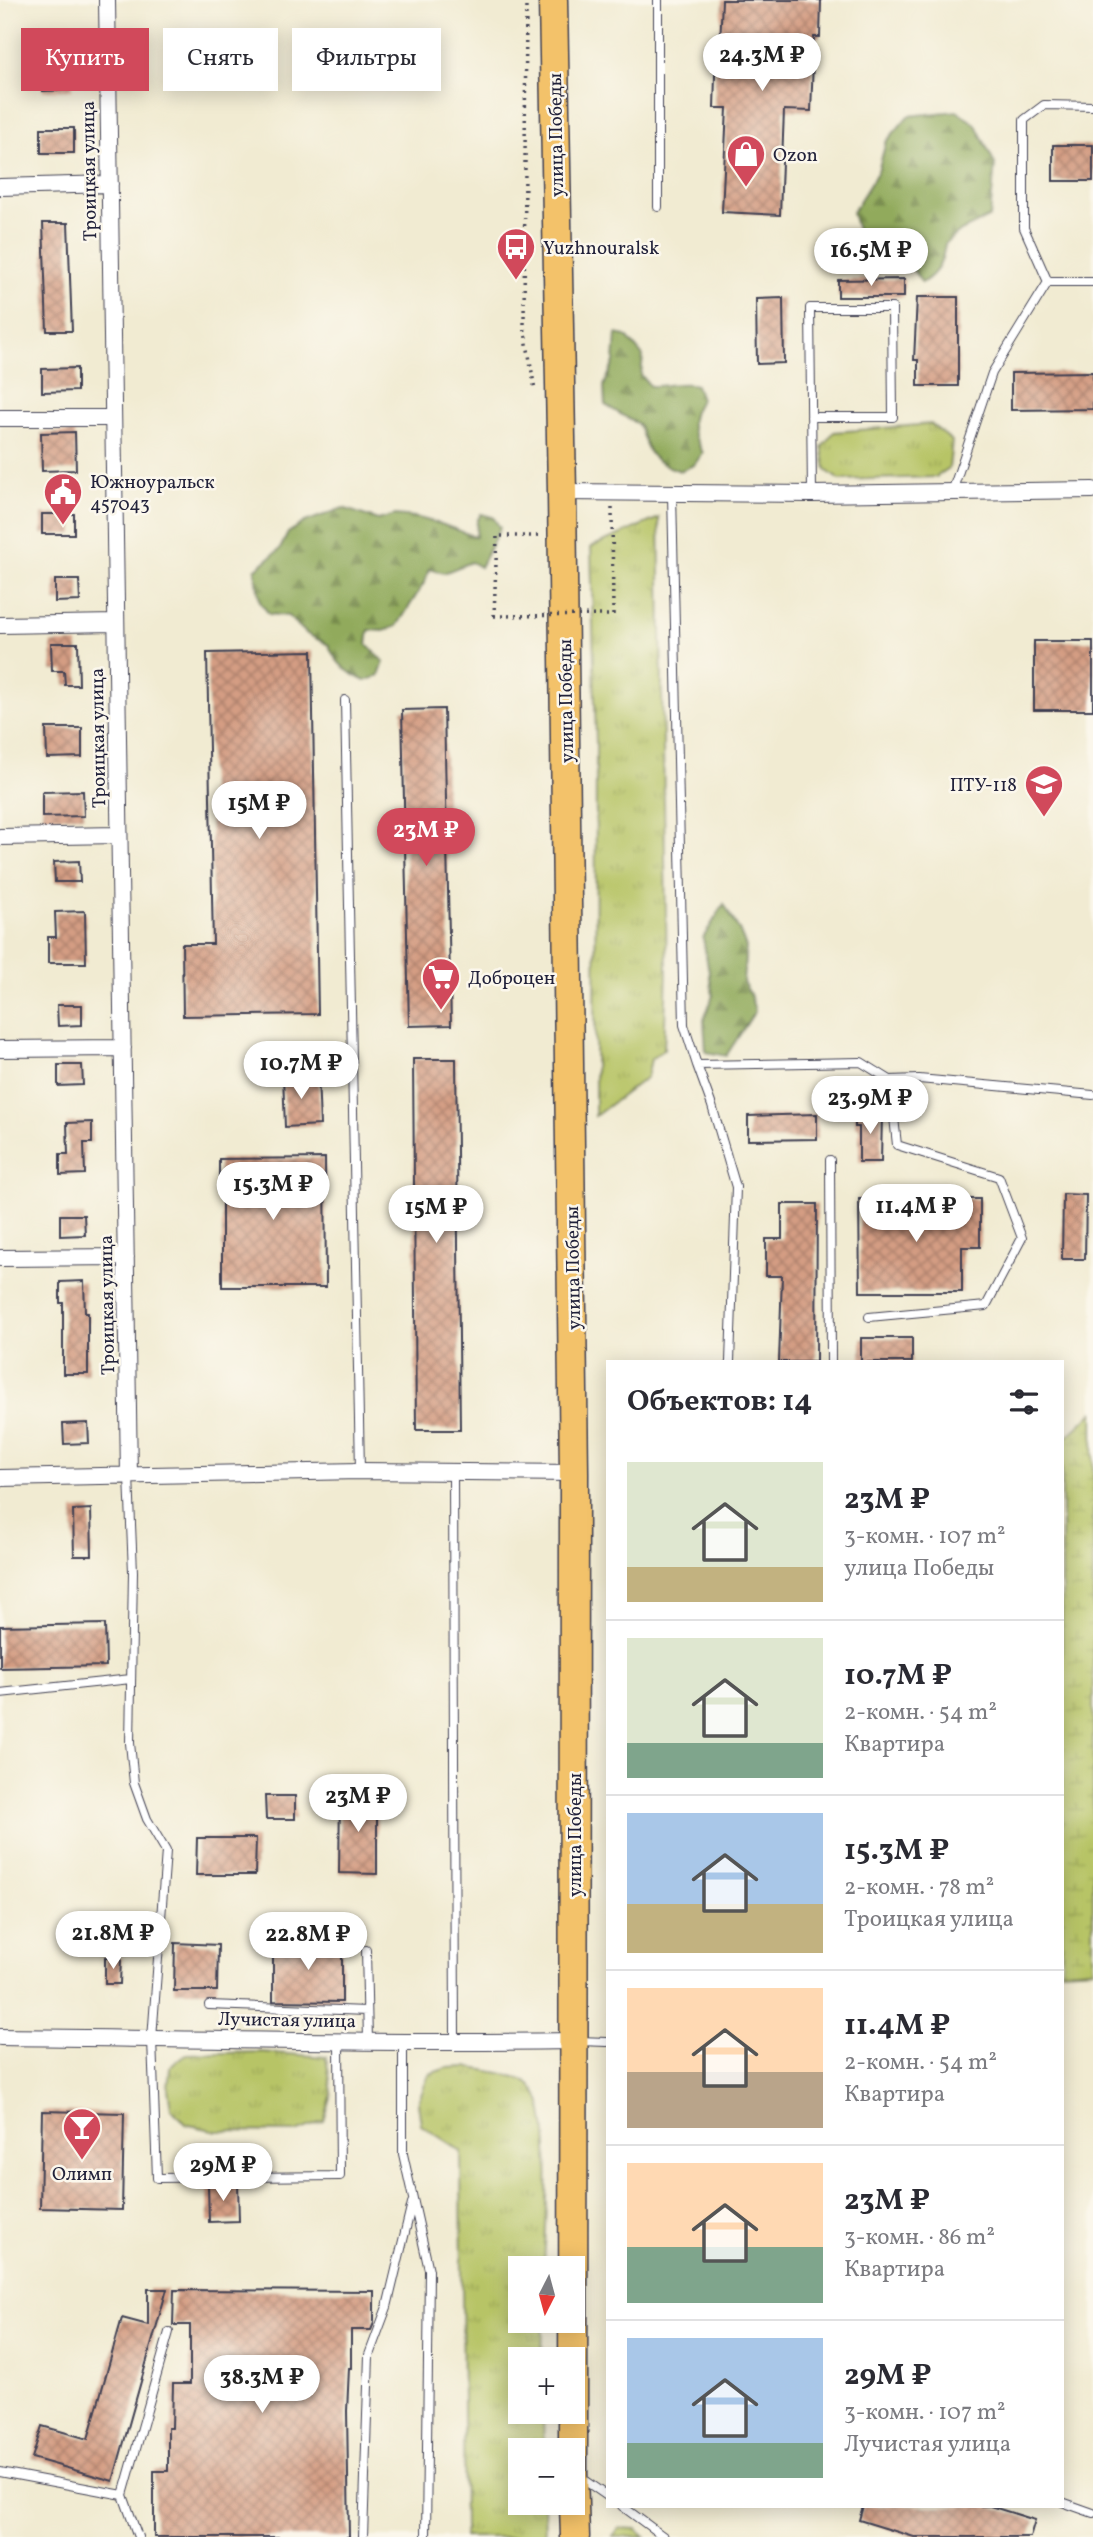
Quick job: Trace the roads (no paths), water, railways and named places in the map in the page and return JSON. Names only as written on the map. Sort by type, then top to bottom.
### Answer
[{"type":"highway","name":"улица Победы","points":[[553,0],[574,1473],[573,2438]]},
{"type":"highway","name":"улица Победы","points":[[574,2515],[575,2537]]},
{"type":"street","name":"Троицкая улица","points":[[107,0],[129,1476]]},
{"type":"street","points":[[0,187],[110,184]]},
{"type":"street","points":[[0,418],[113,418]]},
{"type":"street","points":[[562,492],[812,494],[1093,490]]},
{"type":"street","points":[[0,625],[116,623]]},
{"type":"street","points":[[0,837],[119,835]]},
{"type":"street","points":[[0,1049],[123,1048]]},
{"type":"street","points":[[0,1258],[126,1256]]},
{"type":"street","points":[[0,1478],[360,1471],[574,1473]]},
{"type":"street","name":"Лучистая улица","points":[[0,2037],[368,2041],[403,2044],[574,2041]]},
{"type":"lane","points":[[658,0],[658,207]]},
{"type":"lane","points":[[1048,282],[1024,228],[1024,120],[1044,105],[1093,106]]},
{"type":"lane","points":[[1048,282],[1093,282]]},
{"type":"lane","points":[[952,492],[992,373],[1048,282]]},
{"type":"lane","points":[[811,417],[894,416],[892,308],[810,308],[811,417],[812,494]]},
{"type":"lane","points":[[672,494],[684,1025],[736,1187],[730,1360]]},
{"type":"lane","points":[[345,700],[360,1471]]},
{"type":"lane","points":[[697,1065],[861,1062],[890,1080],[919,1079],[1093,1095]]},
{"type":"lane","points":[[869,1317],[986,1306],[1022,1238],[999,1177],[897,1145],[890,1080]]},
{"type":"lane","points":[[830,1160],[831,1360]]},
{"type":"lane","points":[[453,1472],[455,2043]]},
{"type":"lane","points":[[129,1476],[133,1572],[130,1743],[134,1783],[147,1819],[166,1851],[152,2039],[157,2178],[340,2176],[339,2041]]},
{"type":"lane","points":[[0,1693],[131,1679]]},
{"type":"lane","points":[[366,1950],[368,2041]]},
{"type":"lane","points":[[209,2005],[367,2011]]},
{"type":"lane","points":[[574,2041],[606,2042]]},
{"type":"lane","points":[[403,2044],[403,2154],[429,2270],[426,2537]]},
{"type":"lane","points":[[363,2537],[369,2355],[387,2307],[413,2199]]},
{"type":"lane","points":[[138,2537],[123,2495],[169,2332]]},
{"type":"lane","points":[[0,2472],[123,2495]]},
{"type":"lane","points":[[585,2480],[606,2495]]},
{"type":"lane","points":[[1064,2503],[1093,2513]]},
{"type":"lane","points":[[625,2508],[664,2537]]},
{"type":"place","name":"Ozon","points":[[746,188]]},
{"type":"place","name":"Yuzhnouralsk","points":[[516,281]]},
{"type":"place","name":"Южноуральск 457043","points":[[63,526]]},
{"type":"place","name":"ПТУ-118","points":[[1044,818]]},
{"type":"place","name":"Доброцен","points":[[441,1011]]},
{"type":"place","name":"Олимп","points":[[82,2161]]}]
